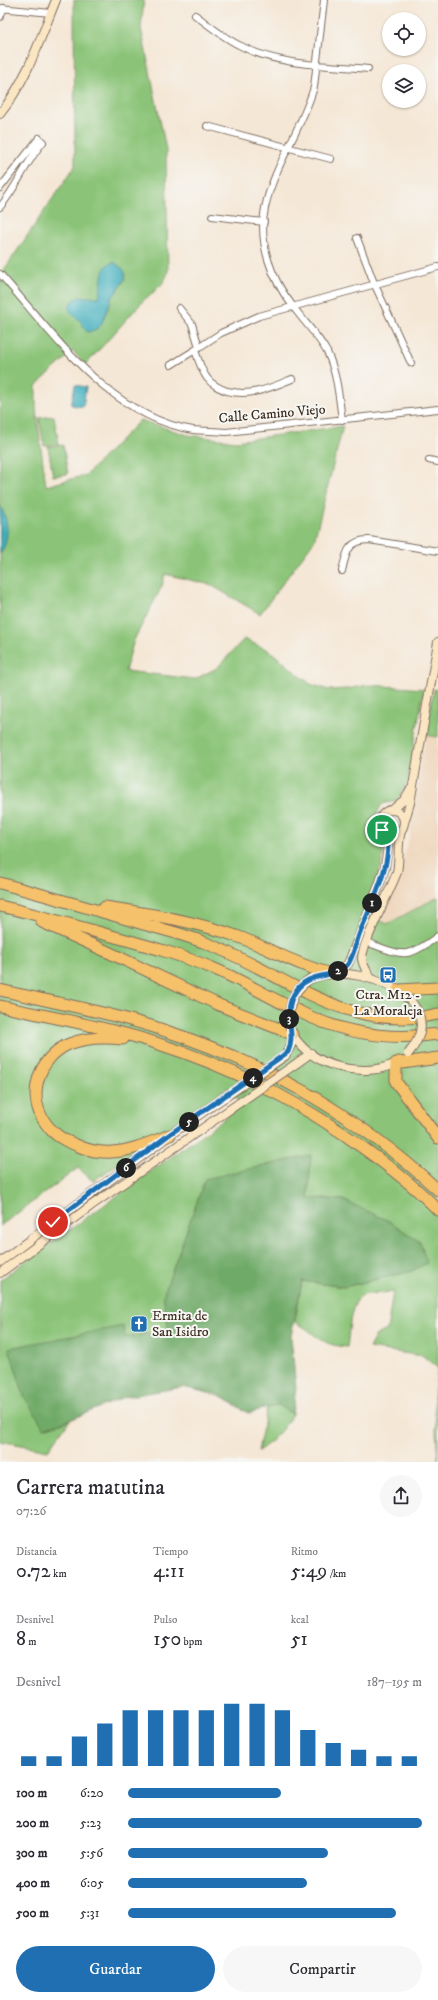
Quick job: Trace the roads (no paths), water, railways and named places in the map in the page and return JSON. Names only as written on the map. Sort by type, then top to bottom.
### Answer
[{"type":"highway","points":[[0,883],[70,902],[225,950],[304,992],[341,1008],[377,1016],[412,1017],[438,1014]]},
{"type":"highway","points":[[70,902],[169,918],[207,927],[238,937],[302,964],[332,973]]},
{"type":"highway","points":[[0,907],[46,924],[219,1005],[291,1033]]},
{"type":"highway","points":[[0,907],[153,947],[217,970],[256,988],[297,1011],[337,1028],[386,1037],[406,1038],[438,1034]]},
{"type":"highway","points":[[398,990],[438,988]]},
{"type":"highway","points":[[0,990],[153,1026],[212,1047],[271,1072],[313,1095],[380,1141],[408,1162],[438,1190]]},
{"type":"highway","points":[[0,1006],[93,1026],[145,1040],[205,1060],[258,1083],[347,1136],[400,1175],[438,1210]]},
{"type":"highway","points":[[170,1134],[133,1149],[111,1152],[94,1151],[67,1142],[46,1125],[37,1105],[36,1087],[43,1066],[55,1053],[69,1044],[93,1038],[110,1038],[163,1050],[258,1083]]},
{"type":"highway","points":[[438,1058],[403,1063],[397,1062],[396,1082],[438,1138]]},
{"type":"street","points":[[0,114],[27,72],[56,0]]},
{"type":"street","points":[[324,0],[318,65],[311,99],[287,147],[271,188],[264,222],[265,250],[270,266],[281,289],[326,351],[337,381],[342,420]]},
{"type":"street","points":[[0,17],[2,8],[50,13]]},
{"type":"street","points":[[195,16],[241,46],[257,53],[288,61],[368,69]]},
{"type":"street","points":[[207,126],[331,159]]},
{"type":"street","points":[[0,188],[39,138],[43,142],[32,156],[20,179],[0,207]]},
{"type":"street","points":[[212,216],[264,222]]},
{"type":"street","points":[[357,238],[374,283],[410,363]]},
{"type":"street","points":[[171,364],[239,324],[292,306],[438,267]]},
{"type":"street","name":"Calle Camino Viejo","points":[[0,274],[91,377],[112,394],[134,408],[162,421],[192,430],[226,432],[438,409]]},
{"type":"street","points":[[179,308],[192,324],[197,349],[206,378],[218,388],[240,394],[254,393],[292,380]]},
{"type":"street","points":[[429,460],[438,462]]},
{"type":"street","points":[[342,571],[348,550],[353,544],[360,540],[369,540],[438,551]]},
{"type":"street","points":[[371,978],[366,972],[362,957],[366,942],[397,872],[400,860],[399,837],[410,804],[411,788],[438,643]]},
{"type":"street","points":[[0,1262],[170,1134],[285,1056],[291,1045],[289,1011],[292,998],[301,985],[310,979],[332,973],[348,964],[385,867],[388,847],[386,832],[381,826],[381,817],[384,813],[392,810],[404,800],[411,788]]},
{"type":"street","points":[[392,810],[401,814],[403,827]]},
{"type":"street","points":[[386,832],[394,834],[403,827]]},
{"type":"street","points":[[366,942],[400,954],[418,951],[438,936]]},
{"type":"street","points":[[291,1033],[311,1053],[331,1064],[360,1070],[380,1068],[397,1062],[408,1054],[416,1045],[419,1038],[421,1022],[418,1010],[409,999],[398,990],[371,978],[332,973]]},
{"type":"street","points":[[0,1273],[98,1200],[311,1053]]},
{"type":"water","points":[[114,262],[123,269],[125,279],[112,298],[101,325],[97,329],[88,332],[71,312],[69,305],[78,297],[99,297],[105,267]]},
{"type":"water","points":[[75,385],[86,387],[83,407],[71,405]]},
{"type":"water","points":[[0,506],[7,524],[7,536],[0,554]]},
{"type":"place","name":"Ctra. M12 - La Moraleja","points":[[388,975]]},
{"type":"place","name":"Ermita de San Isidro","points":[[139,1324]]}]
